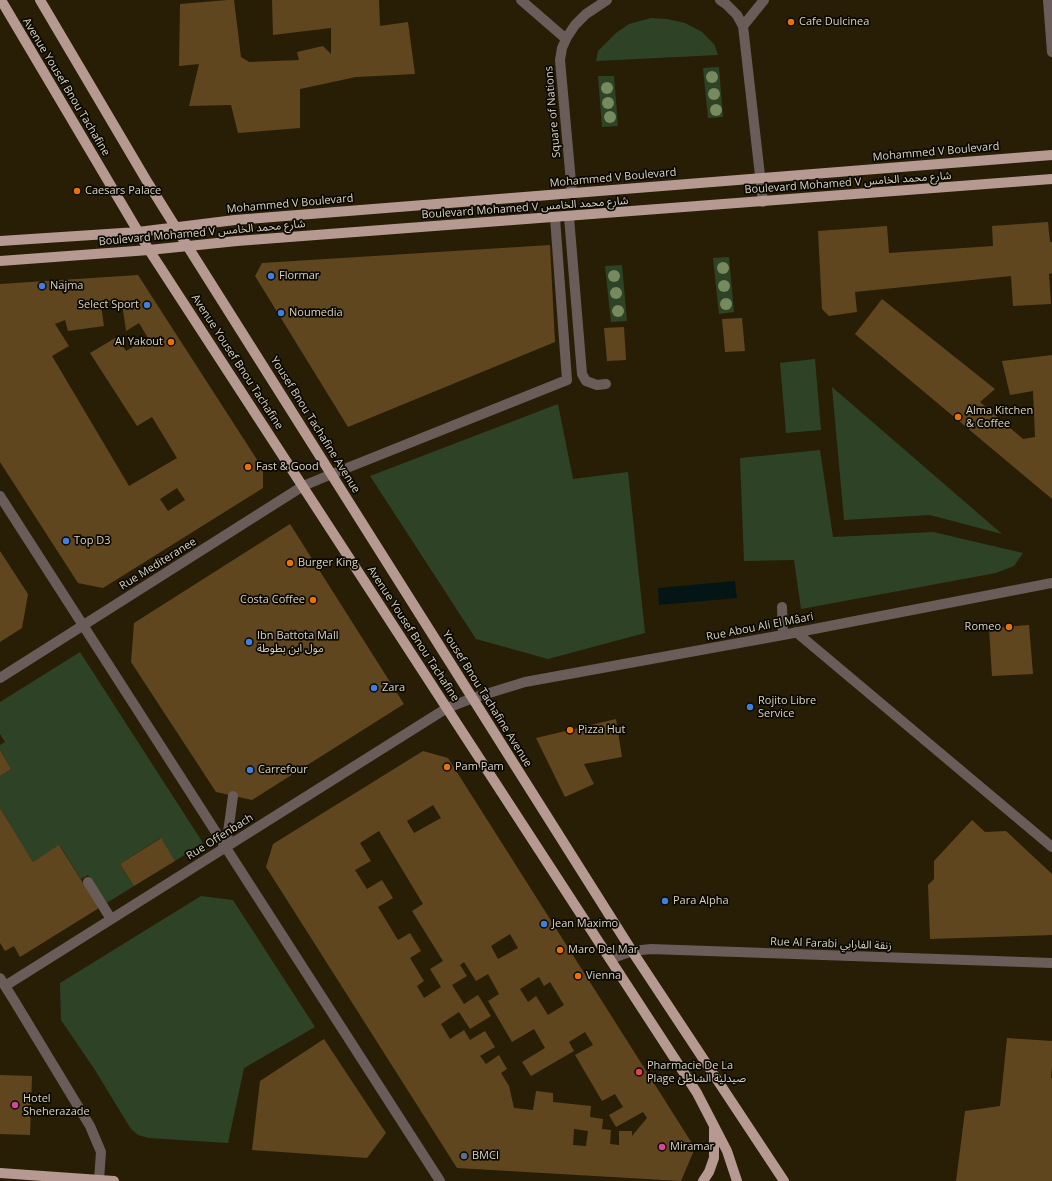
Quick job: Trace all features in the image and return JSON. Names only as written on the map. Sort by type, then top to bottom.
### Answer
[{"type":"main road","name":"Avenue Yousef Bnou Tachafine","points":[[1,0],[138,232],[697,1093],[727,1151],[737,1181]]},
{"type":"main road","name":"Avenue Yousef Bnou Tachafine","points":[[40,0],[145,178],[176,226]]},
{"type":"main road","name":"Mohammed V Boulevard","points":[[176,226],[235,220],[1052,155]]},
{"type":"main road","name":"Boulevard Mohamed V شارع محمد الخامس","points":[[0,261],[188,247],[237,241],[570,217],[1052,179]]},
{"type":"main road","name":"Boulevard Mohamed V شارع محمد الخامس","points":[[0,241],[138,232],[176,226]]},
{"type":"main road","name":"Yousef Bnou Tachafine Avenue","points":[[176,226],[632,951],[784,1181]]},
{"type":"main road","points":[[703,1181],[709,1172],[714,1158],[714,1124]]},
{"type":"main road","points":[[0,1173],[114,1181]]},
{"type":"street","points":[[521,0],[566,39]]},
{"type":"street","name":"Square of Nations","points":[[572,193],[560,60],[562,48],[575,25],[586,14],[607,0]]},
{"type":"street","points":[[720,0],[737,15],[743,26],[763,202]]},
{"type":"street","points":[[743,26],[764,0]]},
{"type":"street","points":[[1048,0],[1052,52]]},
{"type":"street","points":[[570,217],[582,374],[586,381],[597,385],[606,384]]},
{"type":"street","name":"Rue Mediteranee","points":[[0,678],[303,486],[567,380],[555,218]]},
{"type":"street","points":[[0,496],[440,1181]]},
{"type":"street","name":"Rue Abou Ali El Mâari","points":[[447,708],[473,698],[525,682],[783,635],[1052,583]]},
{"type":"street","points":[[782,607],[783,635]]},
{"type":"street","points":[[796,632],[1052,847]]},
{"type":"street","name":"Rue Offenbach","points":[[3,982],[111,919],[447,708]]},
{"type":"street","points":[[226,847],[233,796]]},
{"type":"street","points":[[88,882],[111,919]]},
{"type":"street","name":"Rue Al Farabi زنقة الفارابي","points":[[610,959],[632,951],[651,949],[1052,964]]},
{"type":"street","points":[[3,982],[90,1126],[101,1152],[99,1180]]},
{"type":"green space","points":[[651,18],[667,19],[685,23],[702,32],[714,44],[718,55],[596,61],[598,51],[616,33],[629,24]]},
{"type":"green space","points":[[719,67],[723,117],[708,118],[703,68]]},
{"type":"green space","points":[[598,76],[614,76],[618,126],[602,127]]},
{"type":"green space","points":[[729,257],[734,312],[719,314],[713,258]]},
{"type":"green space","points":[[622,265],[627,321],[611,322],[605,266]]},
{"type":"green space","points":[[815,359],[821,430],[786,433],[780,363]]},
{"type":"green space","points":[[832,387],[1002,534],[930,515],[844,520]]},
{"type":"green space","points":[[558,404],[573,479],[628,472],[645,633],[548,659],[476,639],[370,476]]},
{"type":"green space","points":[[820,450],[833,537],[933,532],[1023,553],[1014,566],[996,573],[801,609],[794,560],[744,561],[740,458]]},
{"type":"green space","points":[[80,652],[203,843],[175,861],[160,838],[120,864],[134,886],[105,904],[88,875],[81,879],[60,846],[33,862],[0,808],[0,776],[11,769],[0,750],[0,745],[5,742],[0,734],[0,702]]},
{"type":"green space","points":[[201,896],[233,900],[315,1027],[244,1068],[228,1143],[149,1138],[138,1135],[131,1129],[95,1070],[61,1020],[60,983]]},
{"type":"shaded area","points":[[735,581],[737,598],[659,605],[658,588]]},
{"type":"building","points":[[234,0],[241,57],[249,62],[299,60],[297,52],[323,46],[331,54],[331,28],[273,35],[272,0],[379,0],[380,26],[408,22],[415,74],[356,77],[300,89],[300,128],[238,133],[231,105],[189,106],[199,64],[179,66],[180,4]]},
{"type":"building","points":[[1048,222],[1050,242],[1052,242],[1052,273],[1049,274],[1051,304],[1013,306],[1011,276],[855,292],[857,312],[829,316],[822,309],[818,231],[887,226],[889,253],[993,246],[992,226]]},
{"type":"building","points":[[550,245],[555,342],[348,427],[255,276],[262,263]]},
{"type":"building","points":[[138,275],[263,469],[263,488],[103,588],[78,583],[0,462],[0,284]],"holes":[[[122,303],[126,331],[139,323],[148,338],[126,351],[117,337],[90,353],[137,426],[152,417],[177,458],[129,486],[52,356],[69,346],[55,324],[65,320],[68,331],[104,326],[101,305]],[[177,488],[185,500],[168,511],[160,499]]]},
{"type":"building","points":[[882,299],[995,389],[980,402],[1023,439],[1035,437],[1033,391],[1010,395],[1002,361],[1052,355],[1052,499],[855,334]]},
{"type":"building","points":[[742,318],[745,351],[725,352],[722,319]]},
{"type":"building","points":[[624,327],[626,360],[607,361],[604,328]]},
{"type":"building","name":"Ibn Battota Mall مول ابن بطوطة","points":[[290,524],[404,704],[252,800],[216,792],[131,662],[134,623]]},
{"type":"building","points":[[0,551],[28,594],[22,628],[0,642]]},
{"type":"building","points":[[1029,625],[1033,674],[992,676],[989,628]]},
{"type":"building","points":[[616,719],[622,757],[584,764],[594,784],[565,797],[536,738]]},
{"type":"building","points":[[0,750],[11,769],[0,776]]},
{"type":"building","points":[[423,751],[448,758],[695,1148],[681,1181],[457,1168],[266,867],[273,844]],"holes":[[[433,805],[441,818],[414,833],[407,821]],[[379,831],[423,904],[412,911],[443,961],[430,969],[441,987],[424,998],[417,986],[424,981],[410,958],[421,951],[410,933],[398,940],[378,907],[393,898],[382,880],[367,889],[355,870],[371,861],[360,843]],[[510,934],[518,948],[498,959],[491,946]],[[464,962],[476,981],[488,974],[499,994],[488,1001],[512,1042],[534,1029],[545,1048],[522,1062],[531,1076],[574,1051],[569,1042],[585,1032],[593,1045],[575,1055],[602,1101],[615,1094],[623,1107],[609,1115],[616,1127],[643,1112],[647,1118],[632,1136],[632,1131],[619,1131],[619,1145],[610,1144],[611,1130],[602,1129],[603,1119],[590,1117],[591,1106],[553,1102],[553,1093],[536,1091],[533,1110],[514,1108],[509,1086],[501,1073],[507,1069],[499,1055],[486,1064],[480,1056],[495,1047],[485,1031],[470,1040],[464,1030],[450,1039],[441,1024],[459,1012],[470,1029],[491,1016],[478,995],[464,1004],[452,985],[467,976],[460,965]],[[539,977],[544,986],[550,982],[564,1005],[548,1015],[536,996],[528,1002],[520,989]],[[574,1129],[588,1131],[586,1146],[573,1145]]]},
{"type":"building","points":[[0,808],[33,862],[59,845],[99,908],[20,957],[14,946],[5,951],[0,943]]},
{"type":"building","points":[[972,820],[985,832],[1006,831],[1052,874],[1052,935],[930,939],[928,885],[934,879],[934,861]]},
{"type":"building","points":[[161,838],[175,861],[134,886],[120,864]]},
{"type":"building","points":[[1007,1038],[1052,1041],[1052,1181],[956,1181],[965,1111],[1000,1106]]},
{"type":"building","points":[[324,1039],[386,1133],[367,1158],[252,1150],[260,1081]]},
{"type":"building","name":"Hotel Sheherazade","points":[[0,1075],[32,1076],[30,1135],[0,1134]]},
{"type":"place","name":"Cafe Dulcinea","points":[[791,22]]},
{"type":"place","name":"Caesars Palace","points":[[77,191]]},
{"type":"place","name":"Flormar","points":[[271,276]]},
{"type":"place","name":"Najma","points":[[42,286]]},
{"type":"place","name":"Select Sport","points":[[147,305]]},
{"type":"place","name":"Noumedia","points":[[281,313]]},
{"type":"place","name":"Al Yakout","points":[[171,342]]},
{"type":"place","name":"Alma Kitchen & Coffee","points":[[958,417]]},
{"type":"place","name":"Fast & Good","points":[[248,467]]},
{"type":"place","name":"Top D3","points":[[66,541]]},
{"type":"place","name":"Burger King","points":[[290,563]]},
{"type":"place","name":"Costa Coffee","points":[[313,600]]},
{"type":"place","name":"Romeo","points":[[1009,627]]},
{"type":"place","name":"Ibn Battota Mall مول ابن بطوطة","points":[[249,642]]},
{"type":"place","name":"Zara","points":[[374,688]]},
{"type":"place","name":"Rojito Libre Service","points":[[750,707]]},
{"type":"place","name":"Pizza Hut","points":[[570,730]]},
{"type":"place","name":"Pam Pam","points":[[447,767]]},
{"type":"place","name":"Carrefour","points":[[250,770]]},
{"type":"place","name":"Para Alpha","points":[[665,901]]},
{"type":"place","name":"Jean Maximo","points":[[544,924]]},
{"type":"place","name":"Maro Del Mar","points":[[560,950]]},
{"type":"place","name":"Vienna","points":[[578,976]]},
{"type":"place","name":"Pharmacie De La Plage صيدلية الشاطئ","points":[[639,1072]]},
{"type":"place","name":"Hotel Sheherazade","points":[[15,1105]]},
{"type":"place","name":"Miramar","points":[[662,1147]]},
{"type":"place","name":"BMCI","points":[[464,1156]]}]
